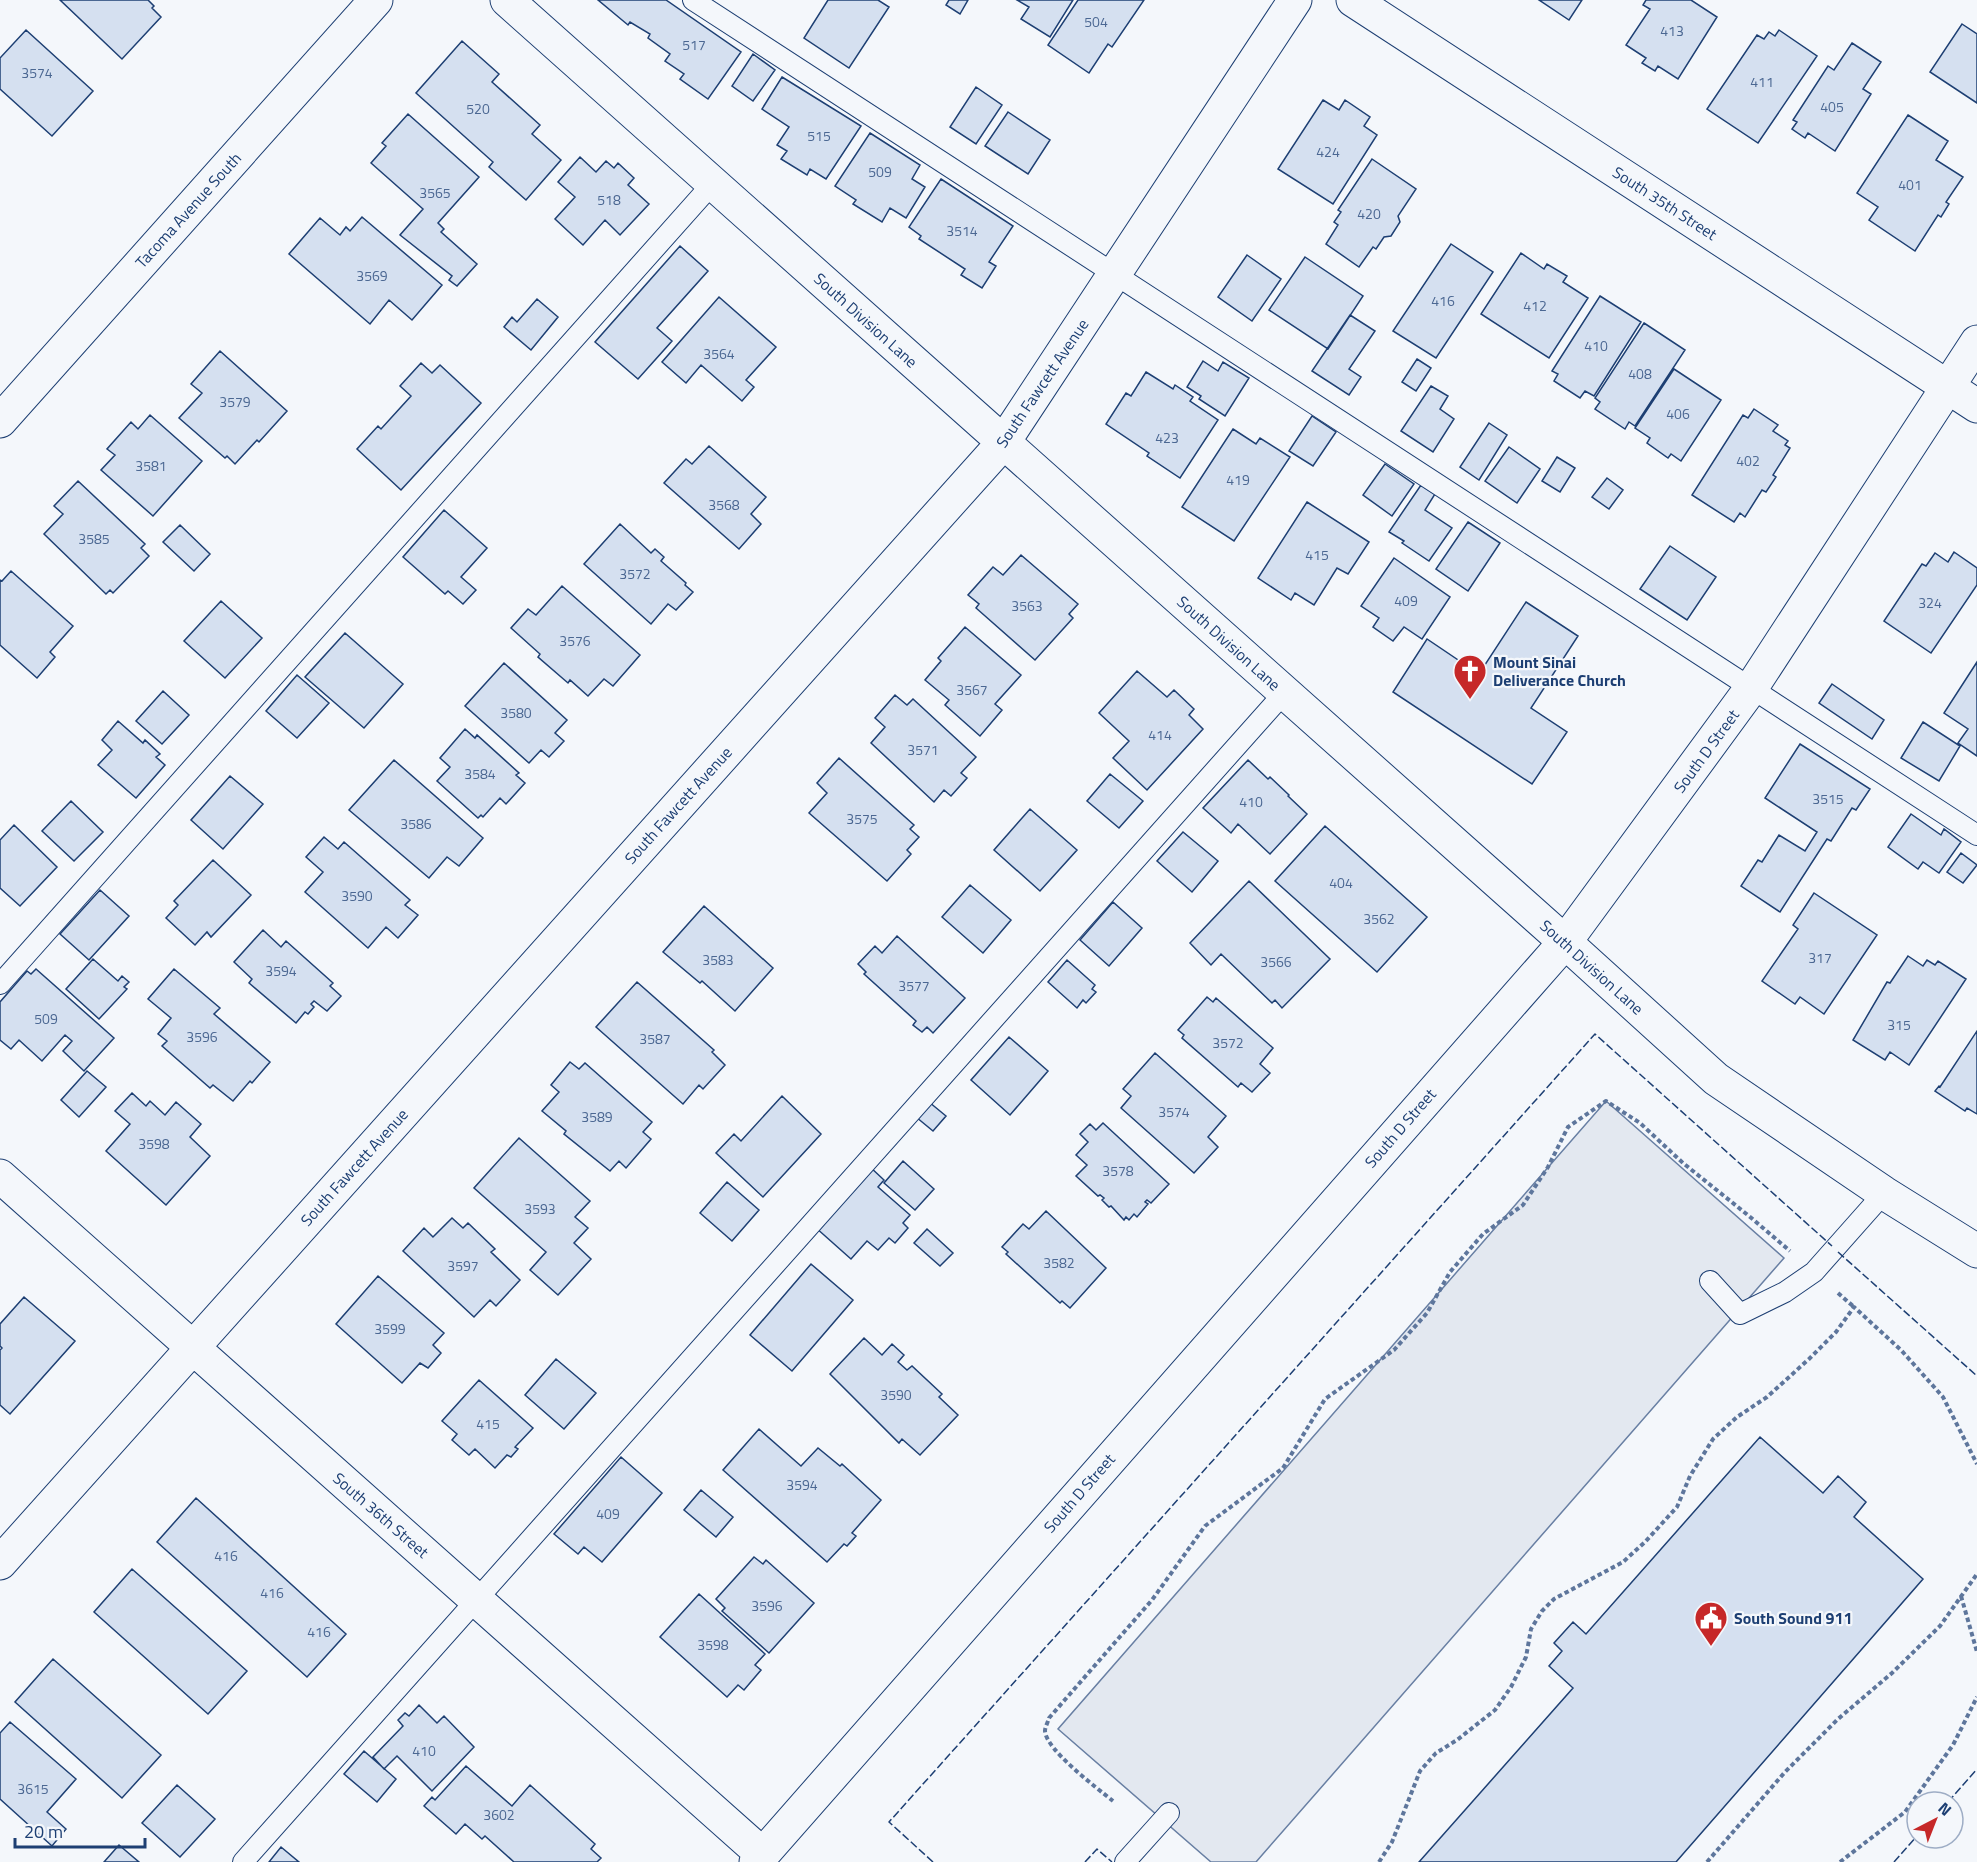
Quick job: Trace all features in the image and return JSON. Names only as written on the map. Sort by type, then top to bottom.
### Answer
[{"type":"street","name":"Tacoma Avenue South","points":[[0,421],[376,0]]},
{"type":"street","name":"South Division Lane","points":[[507,0],[1716,1079],[1884,1193],[1977,1251]]},
{"type":"street","name":"South Fawcett Avenue","points":[[0,1563],[1003,443],[1295,0]]},
{"type":"street","name":"South 35th Street","points":[[1353,0],[1977,406]]},
{"type":"street","name":"South D Street","points":[[763,1859],[1565,942],[1752,687],[1977,342]]},
{"type":"street","name":"South 36th Street","points":[[0,1176],[477,1599],[763,1859]]},
{"type":"lane","points":[[693,0],[1977,835]]},
{"type":"lane","points":[[0,984],[713,183]]},
{"type":"lane","points":[[243,1862],[1284,693]]},
{"type":"lane","points":[[1710,1281],[1740,1314],[1785,1293],[1814,1272],[1884,1193]]},
{"type":"lane","points":[[1125,1862],[1169,1813]]},
{"type":"path","points":[[1113,1801],[1061,1757],[1049,1743],[1044,1730],[1049,1718],[1152,1600],[1205,1526],[1283,1468],[1325,1400],[1394,1350],[1427,1313],[1450,1272],[1483,1234],[1523,1205],[1548,1167],[1569,1127],[1606,1101],[1640,1124],[1749,1216],[1901,1350],[1943,1397],[1977,1464]]},
{"type":"path","points":[[1379,1862],[1392,1842],[1420,1771],[1436,1753],[1457,1740],[1495,1710],[1511,1687],[1526,1657],[1532,1629],[1542,1611],[1554,1599],[1623,1562],[1645,1542],[1677,1507],[1690,1476],[1713,1440],[1737,1417],[1767,1397],[1809,1359],[1836,1332],[1854,1307]]},
{"type":"path","points":[[1707,1862],[1793,1765],[1838,1719],[1892,1673],[1940,1626],[1977,1574]]},
{"type":"path","points":[[1961,1595],[1977,1652]]},
{"type":"path","points":[[1840,1862],[1905,1812],[1953,1745],[1977,1697]]},
{"type":"shaded area","points":[[1606,1101],[1784,1258],[1256,1862],[1211,1862],[1058,1729]]},
{"type":"building","points":[[60,0],[148,0],[161,17],[122,59]]},
{"type":"building","points":[[598,0],[666,0],[741,52],[708,99],[680,79],[684,74],[665,61],[670,54],[648,38],[650,34],[630,22],[628,25]]},
{"type":"building","points":[[828,0],[878,0],[889,7],[849,68],[804,38]]},
{"type":"building","points":[[949,0],[968,0],[960,14],[946,5]]},
{"type":"building","points":[[1017,0],[1073,0],[1050,37],[1021,19],[1029,7]]},
{"type":"building","points":[[1078,0],[1144,0],[1112,47],[1108,44],[1089,73],[1048,45]]},
{"type":"building","points":[[1539,0],[1582,0],[1569,20]]},
{"type":"building","points":[[1646,0],[1691,0],[1717,17],[1678,79],[1658,66],[1655,71],[1642,63],[1646,58],[1626,45],[1650,9],[1643,5]]},
{"type":"building","points":[[1962,24],[1977,34],[1977,103],[1930,72]]},
{"type":"building","points":[[26,30],[93,91],[52,136],[0,89],[0,58]]},
{"type":"building","points":[[1779,30],[1817,56],[1758,143],[1707,109],[1757,35],[1764,39],[1769,32],[1775,36]]},
{"type":"building","points":[[462,41],[499,74],[492,82],[540,125],[532,134],[561,160],[526,200],[489,167],[493,162],[416,93]]},
{"type":"building","points":[[1852,43],[1881,62],[1863,89],[1871,94],[1835,151],[1808,133],[1805,138],[1792,129],[1797,122],[1793,120],[1828,66],[1834,70]]},
{"type":"building","points":[[753,54],[775,70],[753,101],[732,86]]},
{"type":"building","points":[[782,77],[861,126],[826,179],[810,169],[807,175],[781,159],[787,151],[777,145],[789,127],[762,109]]},
{"type":"building","points":[[976,87],[1002,105],[976,144],[950,127]]},
{"type":"building","points":[[1323,100],[1339,110],[1345,100],[1370,117],[1364,126],[1377,135],[1333,204],[1278,169]]},
{"type":"building","points":[[1008,112],[1050,140],[1028,174],[985,146]]},
{"type":"building","points":[[408,114],[479,177],[438,223],[444,229],[441,232],[477,264],[457,286],[449,280],[452,276],[400,235],[423,209],[371,163],[386,146],[382,143]]},
{"type":"building","points":[[1908,115],[1948,141],[1936,160],[1963,177],[1946,202],[1949,204],[1941,217],[1938,215],[1915,251],[1869,220],[1878,207],[1857,193]]},
{"type":"building","points":[[870,133],[920,165],[912,179],[925,187],[906,218],[890,208],[882,222],[853,204],[856,200],[835,186]]},
{"type":"building","points":[[580,157],[596,172],[606,161],[614,168],[618,163],[634,178],[628,185],[649,204],[620,235],[605,220],[583,245],[555,219],[575,197],[558,182]]},
{"type":"building","points":[[1372,159],[1416,189],[1398,216],[1400,222],[1391,236],[1384,237],[1376,249],[1373,247],[1359,267],[1326,244],[1338,225],[1334,222],[1341,212],[1338,210]]},
{"type":"building","points":[[941,179],[1013,226],[989,262],[996,266],[982,288],[961,275],[965,269],[919,239],[921,236],[909,227]]},
{"type":"building","points":[[362,217],[442,285],[412,320],[389,300],[370,324],[289,254],[320,218],[340,235],[346,227],[350,231]]},
{"type":"building","points":[[1451,244],[1493,272],[1436,358],[1393,331]]},
{"type":"building","points":[[680,246],[708,271],[657,328],[672,341],[638,379],[595,342]]},
{"type":"building","points":[[1521,253],[1544,269],[1547,264],[1567,276],[1563,282],[1588,298],[1549,358],[1481,314]]},
{"type":"building","points":[[1247,255],[1281,279],[1252,321],[1218,297]]},
{"type":"building","points":[[1305,257],[1363,296],[1328,349],[1269,310]]},
{"type":"building","points":[[1600,296],[1641,322],[1594,396],[1585,391],[1580,398],[1554,381],[1558,374],[1552,371]]},
{"type":"building","points":[[719,297],[776,347],[746,380],[754,387],[742,401],[701,365],[686,383],[662,362]]},
{"type":"building","points":[[537,299],[558,317],[531,350],[504,327],[512,317],[517,322]]},
{"type":"building","points":[[1350,315],[1375,331],[1349,369],[1361,377],[1349,395],[1312,371]]},
{"type":"building","points":[[1644,323],[1685,350],[1635,426],[1629,422],[1625,429],[1595,409],[1600,402],[1595,398]]},
{"type":"building","points":[[220,351],[287,411],[235,464],[179,418],[202,393],[191,384]]},
{"type":"building","points":[[1417,359],[1431,368],[1416,391],[1402,382]]},
{"type":"building","points":[[1203,361],[1218,371],[1223,362],[1249,378],[1225,416],[1199,399],[1201,396],[1187,387]]},
{"type":"building","points":[[421,363],[432,373],[440,365],[481,403],[401,490],[357,449],[378,426],[381,429],[411,396],[400,386]]},
{"type":"building","points":[[1674,369],[1721,400],[1681,461],[1671,454],[1668,458],[1647,443],[1650,438],[1635,428]]},
{"type":"building","points":[[1146,372],[1173,389],[1175,385],[1193,397],[1190,401],[1218,420],[1180,478],[1147,456],[1149,453],[1106,424],[1126,393],[1131,396]]},
{"type":"building","points":[[1431,386],[1448,396],[1440,409],[1454,419],[1433,452],[1401,431]]},
{"type":"building","points":[[1754,409],[1778,425],[1773,431],[1788,441],[1785,445],[1790,448],[1773,475],[1776,477],[1766,492],[1762,490],[1745,517],[1740,513],[1734,522],[1692,495],[1743,415],[1748,418]]},
{"type":"building","points":[[150,415],[202,461],[153,516],[101,470],[115,455],[107,449],[131,422],[138,429]]},
{"type":"building","points":[[1312,416],[1336,432],[1313,466],[1289,451]]},
{"type":"building","points":[[1489,423],[1507,435],[1479,480],[1460,467]]},
{"type":"building","points":[[1233,429],[1256,444],[1260,438],[1290,457],[1234,541],[1182,507]]},
{"type":"building","points":[[709,446],[766,497],[751,514],[761,524],[739,549],[664,483],[686,459],[692,464]]},
{"type":"building","points":[[1509,447],[1540,469],[1517,503],[1485,481]]},
{"type":"building","points":[[1557,457],[1575,468],[1560,492],[1542,481]]},
{"type":"building","points":[[1385,464],[1414,484],[1392,516],[1363,495]]},
{"type":"building","points":[[1607,478],[1623,490],[1609,509],[1592,497]]},
{"type":"building","points":[[78,481],[145,544],[141,548],[149,556],[113,593],[110,590],[106,594],[44,534],[63,514],[54,506]]},
{"type":"building","points":[[1421,485],[1435,494],[1425,510],[1452,528],[1429,561],[1389,532]]},
{"type":"building","points":[[1307,502],[1369,542],[1348,574],[1337,568],[1314,605],[1295,593],[1291,600],[1258,578]]},
{"type":"building","points":[[444,510],[487,548],[461,577],[476,590],[463,604],[448,591],[445,594],[403,557]]},
{"type":"building","points":[[1468,522],[1500,543],[1468,591],[1436,569]]},
{"type":"building","points":[[620,524],[651,553],[655,549],[664,557],[661,561],[693,592],[676,610],[668,604],[651,624],[584,564]]},
{"type":"building","points":[[180,525],[210,554],[194,571],[163,542]]},
{"type":"building","points":[[1670,546],[1716,577],[1687,620],[1640,589]]},
{"type":"building","points":[[1954,552],[1977,568],[1977,585],[1931,653],[1884,621],[1922,564],[1926,566],[1935,553],[1948,562]]},
{"type":"building","points":[[1021,555],[1078,604],[1069,614],[1073,618],[1035,660],[976,608],[979,604],[968,595],[993,567],[1003,575]]},
{"type":"building","points":[[1394,558],[1450,597],[1422,639],[1404,627],[1393,641],[1373,627],[1379,618],[1361,606]]},
{"type":"building","points":[[11,571],[73,626],[50,652],[55,657],[37,678],[0,645],[0,580],[2,581]]},
{"type":"building","points":[[562,586],[640,655],[613,686],[604,679],[588,696],[570,680],[568,683],[538,657],[540,654],[511,628],[528,609],[536,615]]},
{"type":"building","points":[[221,601],[262,638],[225,678],[184,641]]},
{"type":"building","name":"Mount Sinai Deliverance Church","points":[[1526,602],[1578,636],[1531,708],[1567,732],[1532,784],[1393,692],[1427,639],[1479,674]]},
{"type":"building","points":[[965,627],[1021,675],[995,704],[1002,710],[980,736],[945,705],[949,700],[925,680],[941,661],[938,658]]},
{"type":"building","points":[[345,633],[403,684],[364,728],[305,677]]},
{"type":"building","points":[[1977,662],[1977,756],[1958,743],[1968,729],[1944,713]]},
{"type":"building","points":[[504,663],[567,720],[555,733],[564,741],[549,757],[541,750],[529,763],[465,706]]},
{"type":"building","points":[[1137,671],[1167,697],[1174,690],[1194,709],[1189,715],[1203,729],[1147,790],[1113,758],[1129,741],[1099,713]]},
{"type":"building","points":[[297,675],[329,703],[297,738],[266,711]]},
{"type":"building","points":[[1832,684],[1884,720],[1872,739],[1819,703]]},
{"type":"building","points":[[163,691],[189,715],[162,744],[136,721]]},
{"type":"building","points":[[895,695],[907,705],[913,699],[976,757],[961,773],[967,778],[951,796],[944,790],[934,802],[871,743],[885,727],[875,718]]},
{"type":"building","points":[[118,721],[143,743],[145,740],[160,754],[156,757],[165,765],[136,798],[98,765],[112,750],[102,740]]},
{"type":"building","points":[[1923,722],[1960,746],[1939,781],[1901,758]]},
{"type":"building","points":[[465,729],[475,738],[477,735],[519,773],[516,775],[525,783],[506,804],[500,798],[483,817],[481,815],[478,818],[437,781],[450,767],[440,758]]},
{"type":"building","points":[[1800,744],[1870,789],[1856,810],[1852,808],[1831,841],[1827,839],[1780,912],[1741,886],[1758,860],[1762,862],[1779,835],[1805,851],[1817,832],[1765,798]]},
{"type":"building","points":[[839,758],[914,825],[910,829],[919,837],[907,850],[911,854],[887,881],[809,813],[827,793],[817,783]]},
{"type":"building","points":[[394,760],[483,838],[459,866],[447,857],[429,878],[349,810]]},
{"type":"building","points":[[1248,760],[1268,779],[1270,777],[1307,814],[1270,854],[1238,824],[1231,833],[1203,808]]},
{"type":"building","points":[[1110,774],[1143,801],[1119,828],[1087,801]]},
{"type":"building","points":[[230,776],[263,804],[223,849],[191,820]]},
{"type":"building","points":[[71,801],[103,832],[74,861],[42,831]]},
{"type":"building","points":[[1030,809],[1077,850],[1040,891],[994,850]]},
{"type":"building","points":[[1911,814],[1941,835],[1944,829],[1961,842],[1939,873],[1923,862],[1918,869],[1888,847]]},
{"type":"building","points":[[14,825],[57,867],[20,906],[0,888],[0,840]]},
{"type":"building","points":[[1325,826],[1427,917],[1377,972],[1275,881]]},
{"type":"building","points":[[1183,832],[1218,861],[1192,892],[1157,861]]},
{"type":"building","points":[[324,837],[338,849],[344,842],[410,900],[405,905],[418,915],[398,938],[386,927],[368,948],[305,892],[323,872],[306,857]]},
{"type":"building","points":[[1961,853],[1977,865],[1963,883],[1947,872]]},
{"type":"building","points":[[213,860],[251,895],[211,937],[207,932],[195,945],[166,918],[178,905],[174,901]]},
{"type":"building","points":[[1249,881],[1330,959],[1282,1008],[1275,1000],[1272,1003],[1221,954],[1211,965],[1190,943]]},
{"type":"building","points":[[970,885],[1011,920],[983,953],[942,917]]},
{"type":"building","points":[[100,890],[129,916],[89,960],[60,934]]},
{"type":"building","points":[[1814,893],[1877,935],[1824,1014],[1800,997],[1795,1004],[1762,981],[1798,929],[1793,925]]},
{"type":"building","points":[[1113,902],[1142,928],[1109,966],[1080,940]]},
{"type":"building","points":[[704,906],[773,968],[735,1011],[702,981],[700,983],[663,952]]},
{"type":"building","points":[[263,930],[281,947],[286,941],[333,983],[330,986],[341,996],[327,1011],[314,1001],[311,1004],[314,1007],[308,1014],[305,1012],[296,1023],[249,983],[252,979],[234,962]]},
{"type":"building","points":[[897,936],[965,998],[933,1033],[927,1027],[922,1032],[913,1025],[916,1021],[864,974],[866,972],[858,964],[875,946],[882,953]]},
{"type":"building","points":[[1908,956],[1923,966],[1927,960],[1935,965],[1938,961],[1966,979],[1909,1065],[1890,1052],[1885,1060],[1853,1040],[1887,982],[1890,983]]},
{"type":"building","points":[[93,959],[118,981],[122,976],[129,982],[124,987],[127,989],[99,1019],[66,989]]},
{"type":"building","points":[[1067,960],[1095,985],[1092,989],[1096,992],[1086,1003],[1083,1000],[1077,1008],[1048,982]]},
{"type":"building","points":[[36,969],[114,1038],[84,1071],[63,1051],[72,1041],[65,1035],[42,1061],[19,1040],[11,1049],[0,1040],[0,1002],[27,971],[31,974]]},
{"type":"building","points":[[174,969],[220,1008],[214,1014],[270,1062],[233,1101],[213,1085],[210,1088],[162,1046],[167,1041],[158,1034],[171,1018],[148,999]]},
{"type":"building","points":[[637,982],[714,1050],[712,1052],[725,1065],[703,1089],[699,1085],[683,1104],[596,1027]]},
{"type":"building","points":[[1207,997],[1213,1002],[1216,998],[1273,1048],[1260,1064],[1270,1073],[1252,1092],[1241,1083],[1238,1087],[1182,1038],[1184,1035],[1178,1030]]},
{"type":"building","points":[[1977,1031],[1977,1114],[1967,1108],[1965,1111],[1935,1091],[1940,1087]]},
{"type":"building","points":[[1009,1037],[1048,1071],[1010,1115],[971,1080]]},
{"type":"building","points":[[1155,1053],[1226,1116],[1208,1137],[1218,1147],[1194,1173],[1121,1108],[1131,1096],[1123,1089]]},
{"type":"building","points":[[570,1062],[579,1069],[585,1063],[652,1122],[643,1132],[651,1139],[626,1168],[619,1161],[610,1171],[564,1134],[566,1131],[542,1111],[559,1092],[551,1085]]},
{"type":"building","points":[[87,1071],[106,1087],[79,1117],[61,1100]]},
{"type":"building","points":[[132,1093],[146,1106],[150,1101],[165,1115],[176,1102],[201,1124],[190,1137],[210,1156],[166,1205],[106,1151],[130,1124],[115,1111]]},
{"type":"building","points":[[782,1096],[821,1134],[763,1197],[716,1153],[734,1134],[741,1141]]},
{"type":"building","points":[[929,1102],[946,1116],[933,1131],[916,1117]]},
{"type":"building","points":[[1103,1123],[1169,1184],[1151,1203],[1147,1200],[1145,1202],[1148,1204],[1137,1217],[1134,1214],[1129,1220],[1126,1217],[1124,1220],[1102,1200],[1104,1198],[1098,1196],[1076,1176],[1087,1165],[1076,1155],[1088,1142],[1080,1134],[1090,1124],[1096,1130]]},
{"type":"building","points":[[519,1138],[590,1201],[575,1217],[588,1228],[574,1243],[591,1259],[558,1295],[530,1270],[546,1252],[474,1188]]},
{"type":"building","points":[[903,1161],[934,1189],[915,1210],[884,1183]]},
{"type":"building","points":[[869,1166],[884,1180],[878,1187],[910,1215],[903,1223],[908,1228],[895,1243],[889,1238],[878,1250],[867,1241],[851,1259],[815,1227]]},
{"type":"building","points":[[727,1182],[759,1210],[732,1241],[700,1213]]},
{"type":"building","points":[[1046,1211],[1106,1268],[1070,1308],[1062,1301],[1060,1303],[1006,1254],[1008,1252],[1002,1247],[1023,1224],[1029,1229]]},
{"type":"building","points":[[452,1218],[463,1228],[468,1223],[495,1249],[491,1252],[520,1280],[496,1306],[490,1300],[474,1317],[403,1251],[424,1228],[433,1237]]},
{"type":"building","points":[[927,1229],[953,1253],[940,1266],[914,1243]]},
{"type":"building","points":[[811,1264],[853,1300],[792,1371],[750,1335]]},
{"type":"building","points":[[378,1276],[444,1333],[433,1345],[441,1353],[428,1368],[420,1363],[402,1383],[336,1324]]},
{"type":"building","points":[[24,1297],[75,1341],[10,1414],[0,1405],[0,1350],[2,1348],[0,1346],[0,1324]]},
{"type":"building","points":[[864,1338],[882,1355],[892,1344],[904,1355],[898,1362],[907,1370],[912,1366],[942,1394],[939,1397],[958,1415],[920,1455],[902,1439],[899,1443],[830,1374]]},
{"type":"building","points":[[556,1359],[596,1393],[564,1429],[525,1395]]},
{"type":"building","points":[[479,1380],[533,1428],[515,1447],[518,1449],[511,1457],[507,1455],[495,1468],[475,1449],[469,1455],[452,1440],[457,1434],[442,1421]]},
{"type":"building","points":[[759,1429],[801,1466],[818,1448],[840,1466],[842,1464],[881,1500],[852,1533],[856,1536],[847,1546],[844,1544],[827,1562],[723,1470]]},
{"type":"building","name":"South Sound 911","points":[[1760,1437],[1823,1493],[1838,1476],[1866,1502],[1854,1517],[1923,1579],[1676,1862],[1419,1862],[1573,1688],[1549,1666],[1562,1651],[1554,1643],[1573,1622],[1586,1634]]},
{"type":"building","points":[[621,1457],[662,1493],[602,1562],[584,1547],[578,1554],[554,1534]]},
{"type":"building","points":[[701,1490],[733,1517],[716,1537],[684,1510]]},
{"type":"building","points":[[196,1498],[346,1634],[307,1677],[157,1542]]},
{"type":"building","points":[[754,1557],[763,1564],[766,1560],[814,1603],[769,1653],[722,1611],[725,1608],[716,1599]]},
{"type":"building","points":[[132,1569],[247,1671],[208,1714],[94,1612]]},
{"type":"building","points":[[699,1594],[765,1654],[755,1665],[761,1670],[744,1690],[738,1685],[727,1697],[660,1637]]},
{"type":"building","points":[[53,1659],[161,1755],[122,1798],[15,1702]]},
{"type":"building","points":[[419,1705],[437,1723],[444,1716],[474,1747],[432,1791],[397,1756],[384,1769],[373,1757],[403,1726],[398,1720],[405,1713],[409,1716]]},
{"type":"building","points":[[10,1722],[76,1779],[47,1812],[66,1829],[52,1846],[0,1799],[0,1733]]},
{"type":"building","points":[[364,1751],[396,1779],[377,1802],[344,1774]]},
{"type":"building","points":[[466,1766],[512,1806],[530,1785],[595,1844],[591,1849],[601,1858],[597,1862],[514,1862],[485,1836],[482,1839],[465,1824],[456,1834],[424,1806],[432,1797],[435,1800]]},
{"type":"building","points":[[177,1785],[215,1819],[180,1857],[142,1823]]},
{"type":"building","points":[[119,1845],[139,1862],[104,1862]]},
{"type":"building","points":[[281,1847],[299,1862],[269,1862]]},
{"type":"fence","points":[[933,1862],[889,1822],[1595,1034],[1832,1246]]},
{"type":"fence","points":[[1838,1252],[1977,1376]]},
{"type":"fence","points":[[1959,1790],[1977,1769]]},
{"type":"fence","points":[[1085,1862],[1097,1849],[1112,1862]]},
{"type":"fence","points":[[1894,1862],[1905,1850]]},
{"type":"place","name":"Mount Sinai Deliverance Church","points":[[1470,700]]},
{"type":"place","name":"South Sound 911","points":[[1711,1647]]}]
